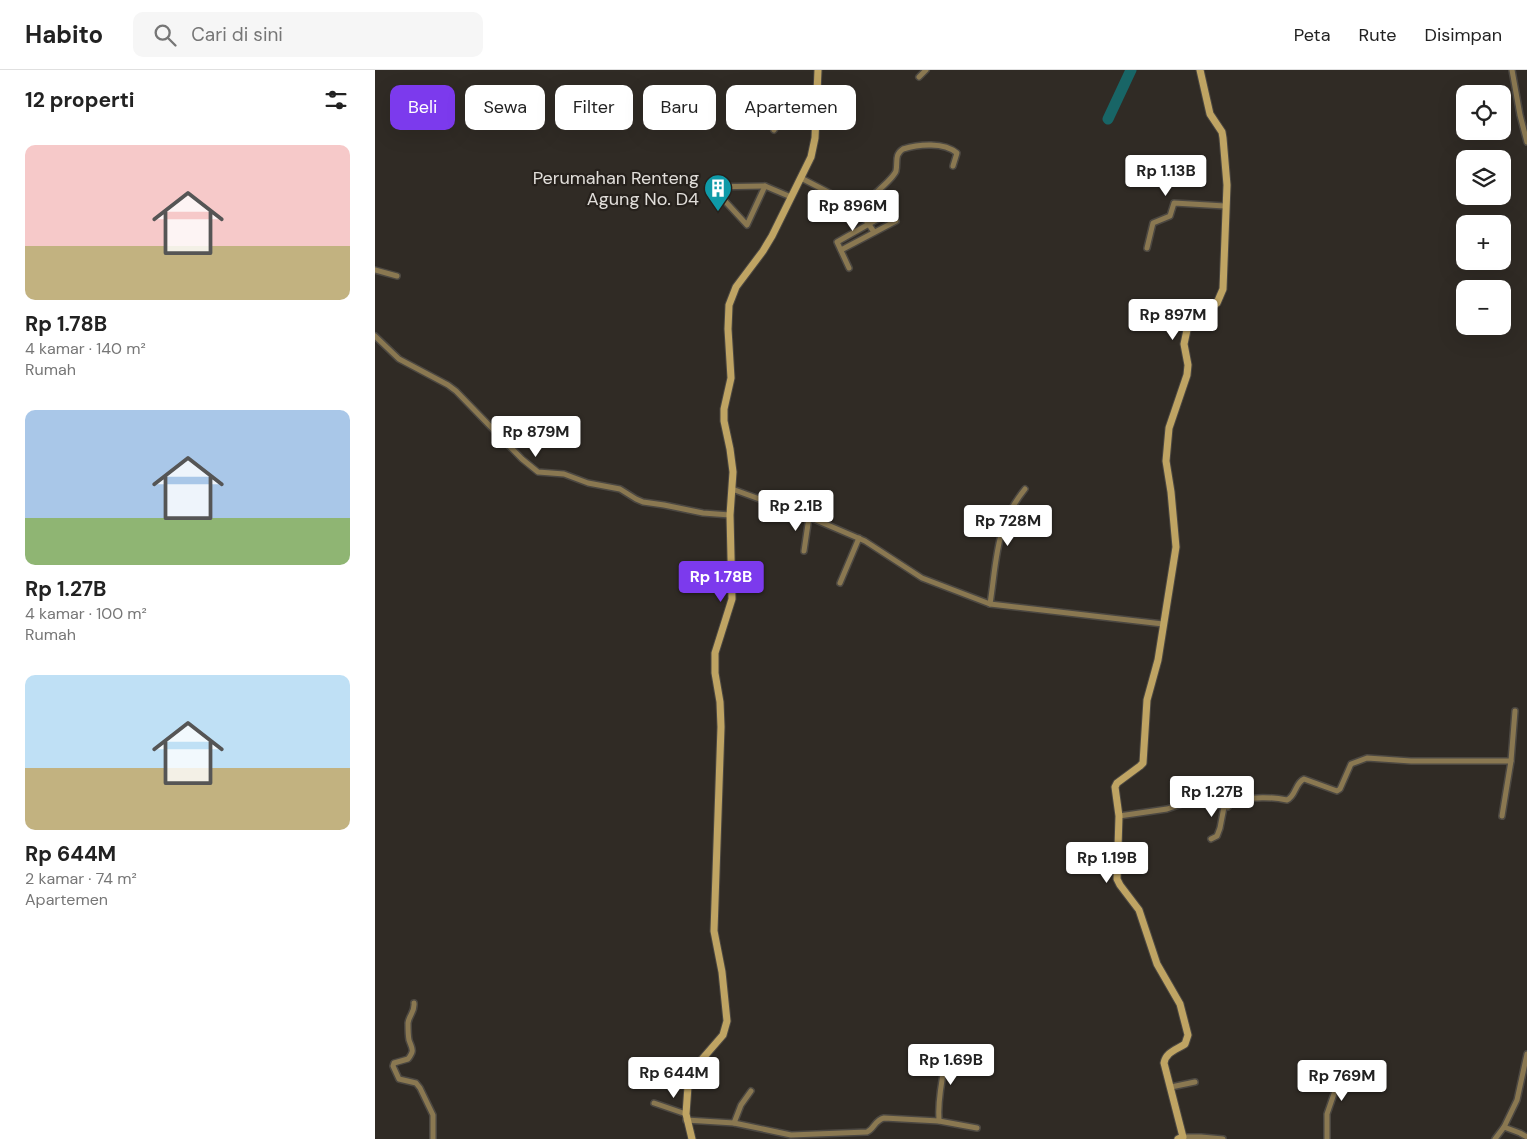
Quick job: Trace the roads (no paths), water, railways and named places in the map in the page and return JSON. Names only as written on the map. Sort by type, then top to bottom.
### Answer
[{"type":"street","points":[[818,70],[818,85]]},
{"type":"street","points":[[919,77],[926,70]]},
{"type":"street","points":[[1200,70],[1210,114],[1222,132],[1227,185],[1223,289],[1217,303],[1192,323],[1187,330],[1184,349],[1188,365],[1187,375],[1169,428],[1166,461],[1176,547],[1158,660],[1147,700],[1143,762],[1141,766],[1115,786],[1119,816],[1118,883],[1139,910],[1154,956],[1177,999],[1187,1030],[1188,1038],[1185,1044],[1169,1053],[1164,1060],[1181,1138],[1223,1139]]},
{"type":"street","points":[[1512,70],[1527,142]]},
{"type":"street","points":[[692,1139],[686,1117],[688,1086],[697,1066],[723,1036],[727,1021],[722,972],[714,931],[721,727],[720,702],[714,661],[717,643],[733,599],[730,515],[732,462],[724,421],[724,409],[731,378],[728,329],[729,305],[736,287],[763,251],[801,178],[813,148],[815,130]]},
{"type":"street","points":[[857,207],[893,176],[896,170],[897,157],[903,149],[918,146],[944,146],[957,153],[953,166]]},
{"type":"street","points":[[801,178],[857,207],[875,232]]},
{"type":"street","points":[[709,187],[765,186],[791,197]]},
{"type":"street","points":[[719,187],[724,200],[747,225],[765,186]]},
{"type":"street","points":[[1147,248],[1153,223],[1170,216],[1173,203],[1225,206]]},
{"type":"street","points":[[849,268],[837,242],[883,216]]},
{"type":"street","points":[[841,250],[896,221]]},
{"type":"street","points":[[375,270],[397,276]]},
{"type":"street","points":[[375,336],[399,359],[456,391],[522,459],[539,472],[564,474],[588,483],[620,489],[643,502],[703,513],[730,515]]},
{"type":"street","points":[[732,489],[809,517],[859,538],[880,549],[917,575],[990,604],[1163,624]]},
{"type":"street","points":[[990,604],[1001,532],[1011,506],[1025,489]]},
{"type":"street","points":[[804,551],[809,517]]},
{"type":"street","points":[[839,583],[859,538]]},
{"type":"street","points":[[1502,816],[1511,761],[1515,711]]},
{"type":"street","points":[[1119,816],[1167,809],[1192,801],[1230,807],[1233,800],[1267,796],[1287,800],[1290,799],[1300,781],[1304,779],[1337,791],[1340,789],[1351,764],[1367,758],[1411,762],[1511,761]]},
{"type":"street","points":[[1211,839],[1217,836],[1224,806]]},
{"type":"street","points":[[414,1003],[415,1010],[408,1022],[408,1037],[413,1048],[412,1053],[408,1059],[394,1063],[393,1066],[399,1079],[416,1083],[420,1088],[433,1115],[433,1139]]},
{"type":"street","points":[[939,1121],[938,1099],[946,1052]]},
{"type":"street","points":[[1495,1139],[1505,1127],[1517,1100],[1527,1054]]},
{"type":"street","points":[[1327,1139],[1326,1118],[1337,1085],[1346,1075],[1350,1065],[1361,1064]]},
{"type":"street","points":[[1171,1087],[1195,1082]]},
{"type":"street","points":[[734,1123],[741,1105],[751,1091]]},
{"type":"street","points":[[654,1102],[686,1117],[734,1123],[791,1135],[869,1131]]},
{"type":"street","points":[[869,1139],[869,1131],[879,1120],[884,1118],[939,1121],[977,1128]]},
{"type":"street","points":[[1505,1127],[1520,1132],[1527,1138]]},
{"type":"waterway","points":[[1108,119],[1131,70]]},
{"type":"place","name":"Perumahan Renteng Agung No. D4","points":[[718,212]]}]
